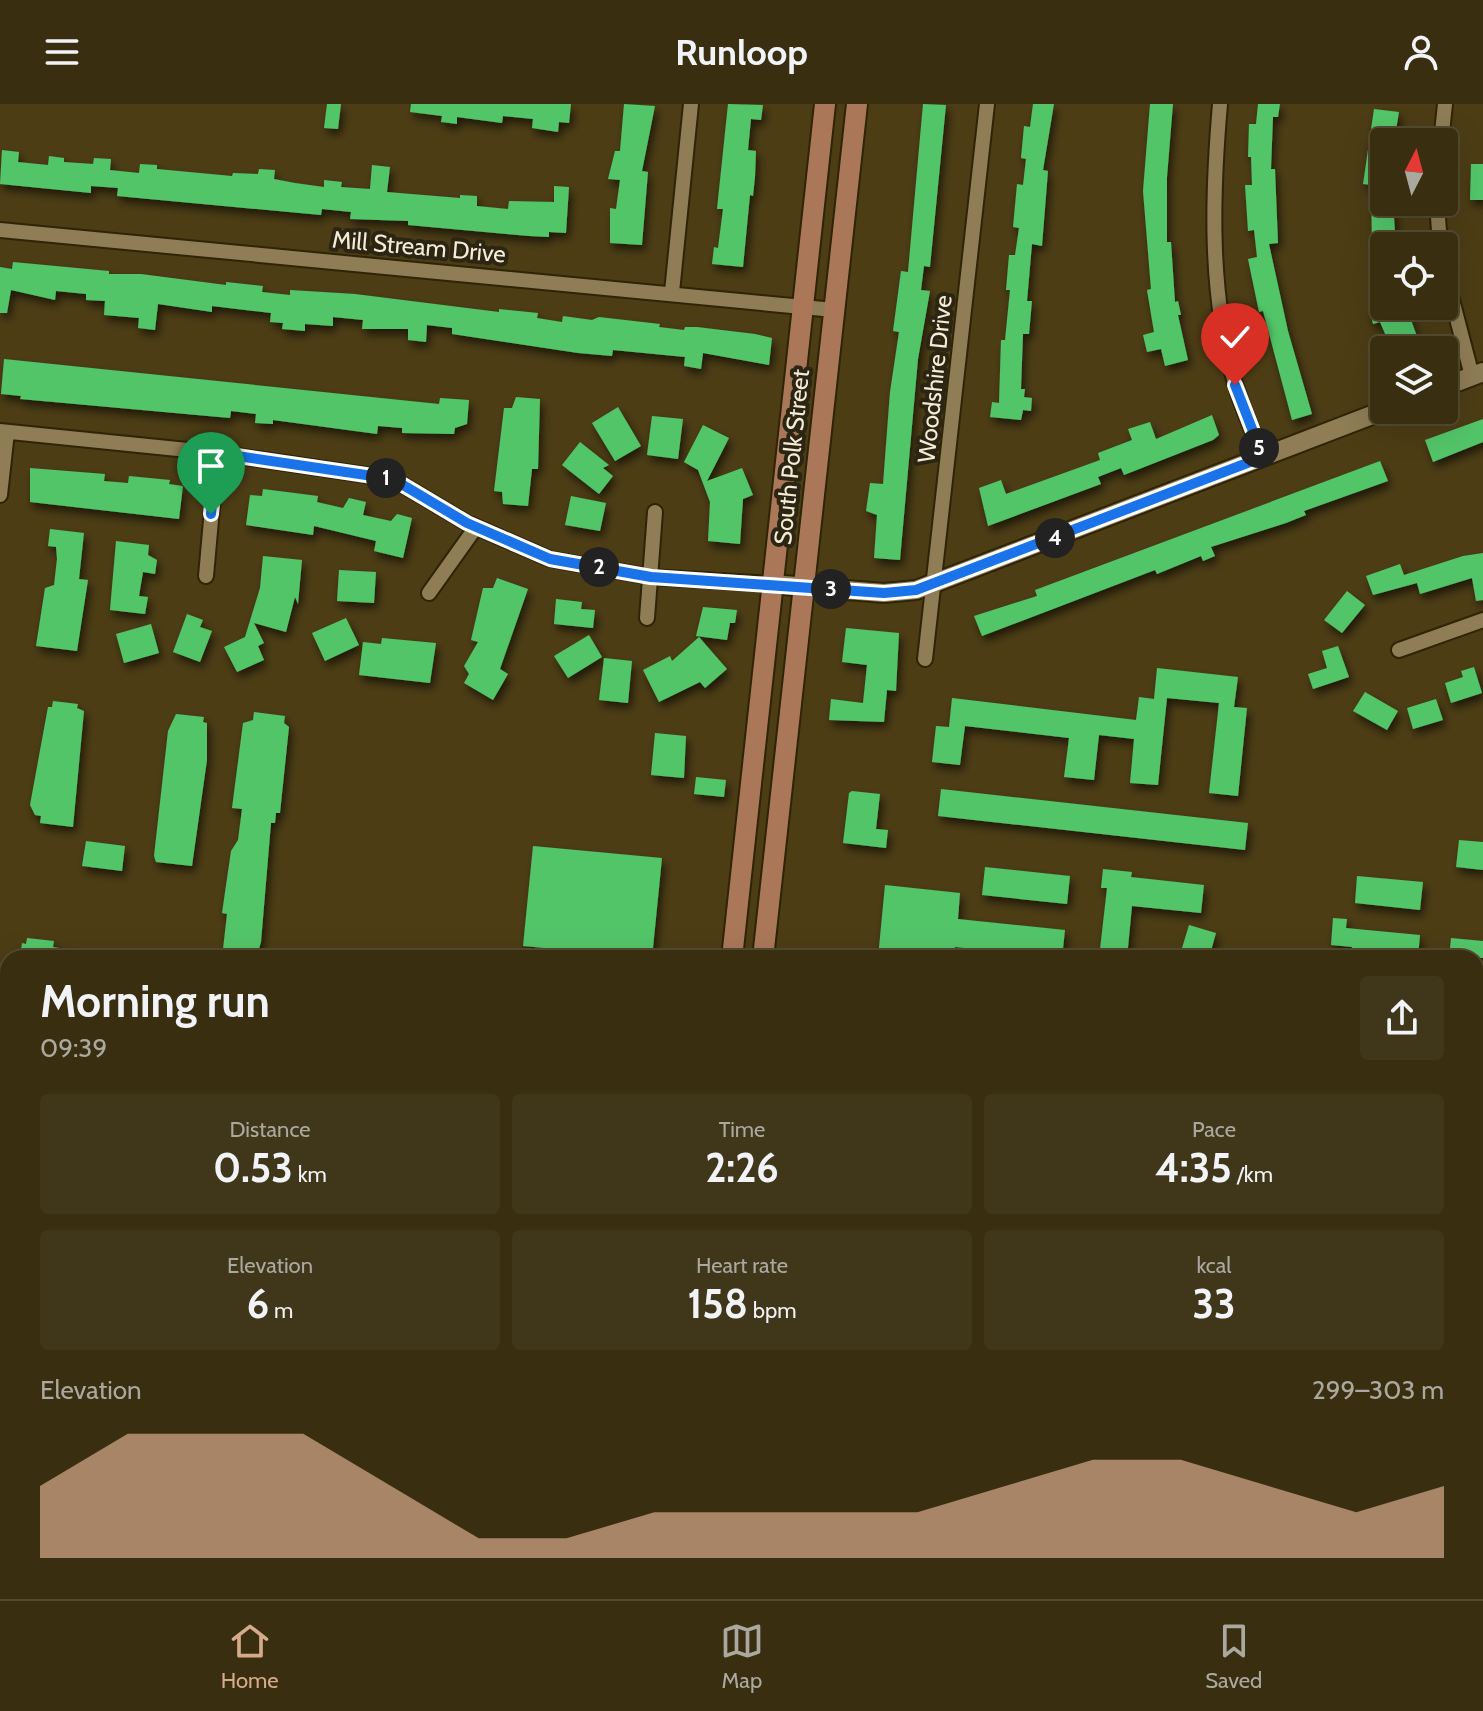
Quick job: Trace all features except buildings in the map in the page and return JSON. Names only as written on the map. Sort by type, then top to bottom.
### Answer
[{"type":"main road","name":"South Polk Street","points":[[733,950],[825,104]]},
{"type":"main road","name":"South Polk Street","points":[[764,950],[857,104]]},
{"type":"main road","points":[[746,823],[777,826]]},
{"type":"street","points":[[672,292],[691,104]]},
{"type":"street","name":"Woodshire Drive","points":[[925,659],[987,104]]},
{"type":"street","points":[[1220,104],[1214,211],[1218,295],[1235,385],[1263,457]]},
{"type":"street","points":[[1442,128],[1445,104]]},
{"type":"street","name":"Mill Stream Drive","points":[[0,230],[672,292],[834,310]]},
{"type":"street","points":[[1458,312],[1478,374],[1458,382]]},
{"type":"street","points":[[0,495],[3,431],[217,453],[393,479],[476,527],[550,559],[651,577],[884,593],[934,584],[1370,416]]},
{"type":"street","points":[[206,576],[217,453]]},
{"type":"street","points":[[647,618],[655,512]]},
{"type":"street","points":[[429,593],[476,527]]},
{"type":"street","points":[[1399,650],[1483,620]]},
{"type":"route","points":[[211,514],[217,453],[393,479],[467,523],[550,559],[651,577],[884,593],[916,590],[1263,457],[1235,385]]}]
